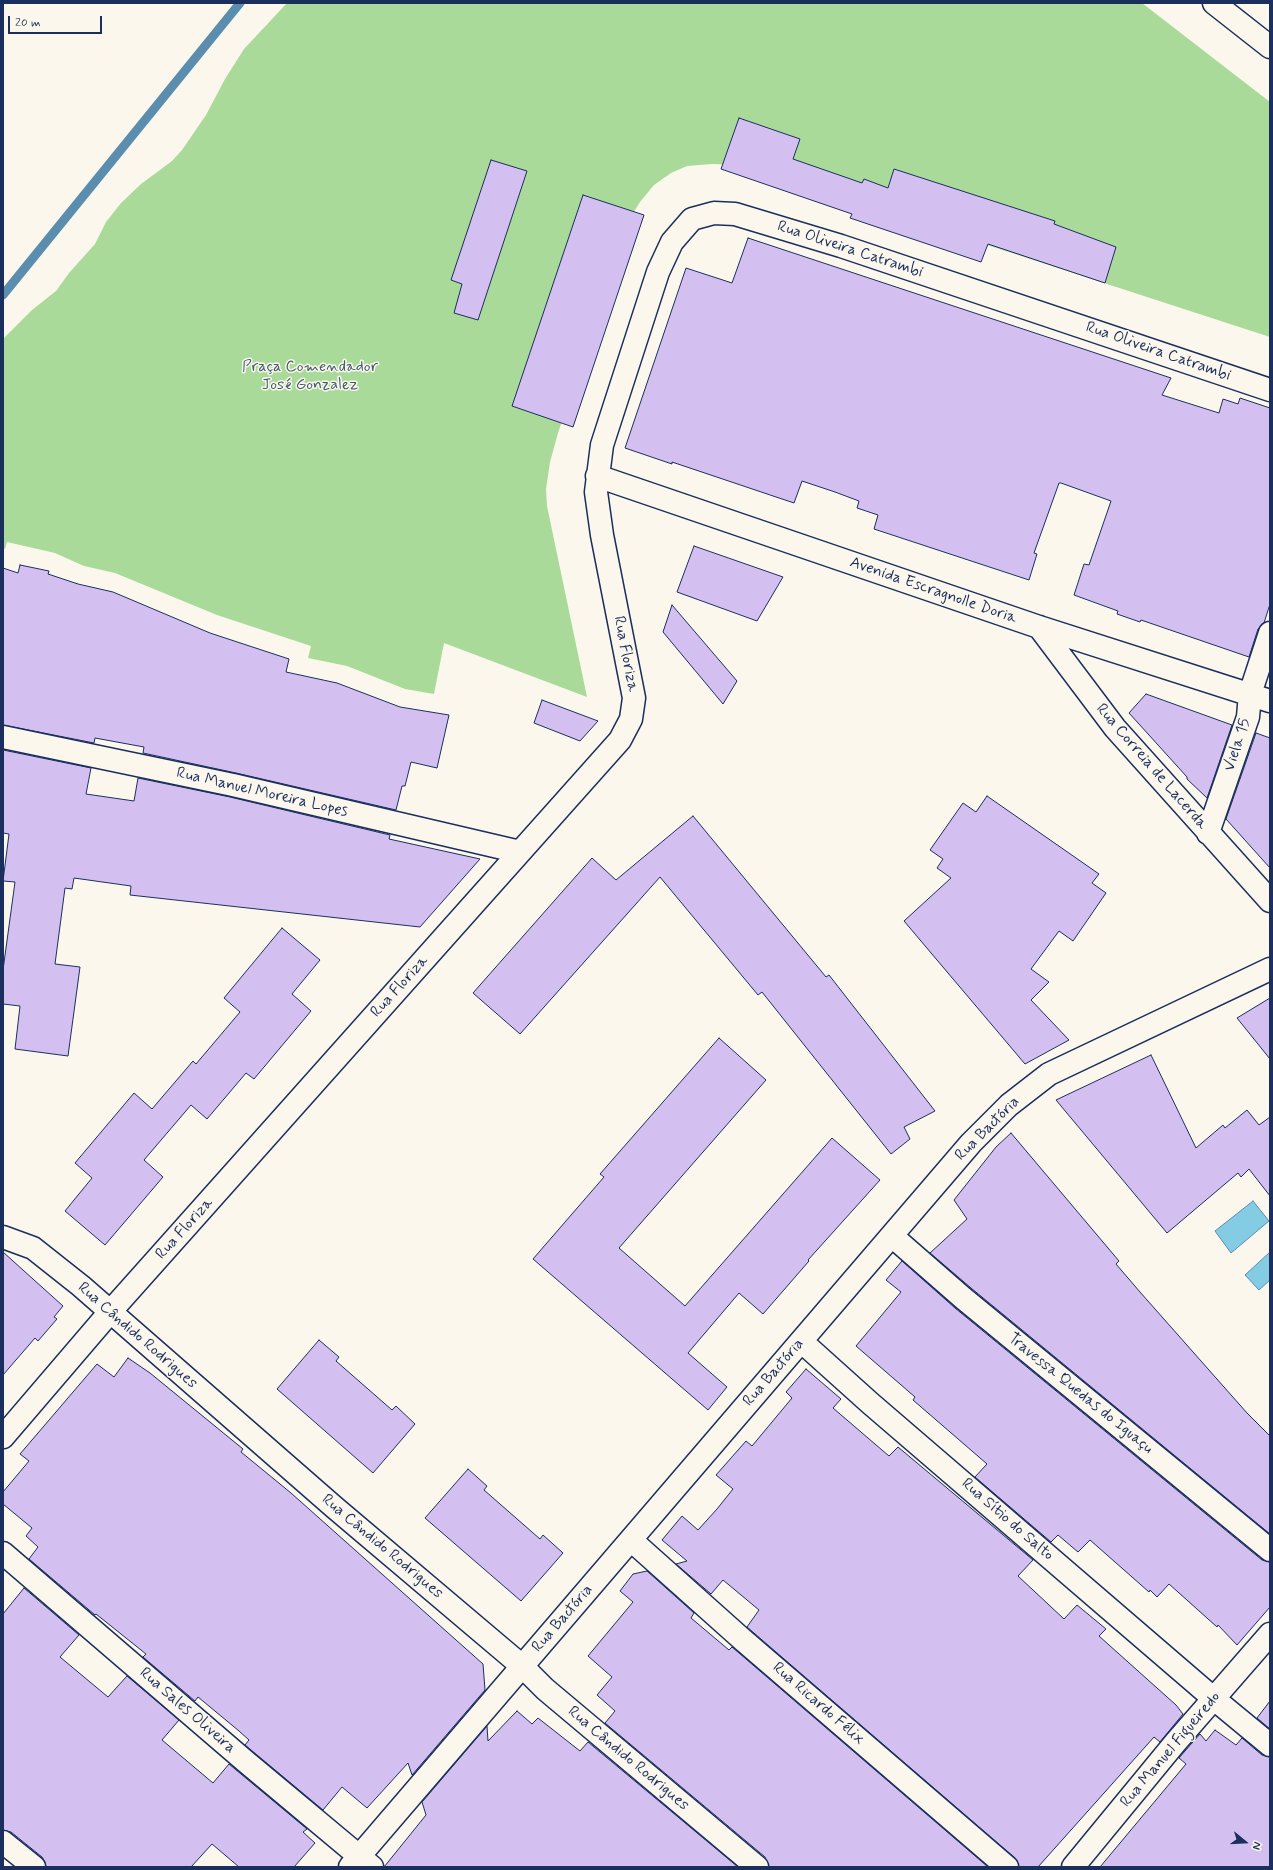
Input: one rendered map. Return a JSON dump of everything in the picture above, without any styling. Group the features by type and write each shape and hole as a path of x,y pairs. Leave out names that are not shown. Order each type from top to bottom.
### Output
{"street":[{"path":"1214,3 1270,47"},
{"name":"Rua Oliveira Catrambi","path":"597,476 602,445 658,272 672,242 692,219 714,212 735,214 842,246 1270,390"},
{"name":"Avenida Escragnolle Doria","path":"597,476 1038,627 1270,701"},
{"name":"Rua Floriza","path":"3,1438 110,1312 620,740 631,719 634,698 602,535 596,492 597,476"},
{"name":"Rua Correia de Lacerda","path":"1038,627 1115,728 1270,901"},
{"name":"Viela 15","path":"1208,833 1248,717 1250,694 1270,633"},
{"name":"Rua Manuel Moreira Lopes","path":"3,737 233,785 520,852"},
{"name":"Rua Bactória","path":"360,1863 522,1666 971,1143 1009,1105 1049,1074 1270,969"},
{"name":"Travessa Quedas do Iguaçu","path":"892,1236 963,1298 1270,1550"},
{"name":"Rua Cândido Rodrigues","path":"3,1237 33,1248 110,1312 334,1507 522,1666 562,1703 757,1867"},
{"name":"Rua Sítio do Salto","path":"801,1341 870,1403 1213,1698 1270,1745"},
{"name":"Rua Ricardo Félix","path":"631,1540 743,1640 1006,1867"},
{"name":"Rua Sales Oliveira","path":"3,1553 245,1761 360,1863"},
{"name":"Rua Manuel Figueiredo","path":"1073,1867 1213,1698 1270,1634"},
{"path":"3,1842 34,1867"}],"green space":[{"name":"Praça Comendador José Gonzalez","path":"287,3 1142,3 1270,102 1270,337 741,165 712,164 687,166 671,173 654,185 640,202 626,225 558,433 550,462 546,489 547,506 587,697 444,643 434,694 405,689 347,666 308,658 311,646 217,615 115,573 84,566 55,553 7,542 5,549 3,548 3,339 32,310 56,291 69,273 95,244 106,222 121,203 141,184 172,161 182,150 206,115 225,79 244,49"}],"water":[{"path":"1253,1201 1269,1221 1231,1253 1215,1231"},
{"path":"1270,1252 1270,1280 1259,1290 1245,1275"}],"building":[{"path":"739,118 800,139 793,159 862,183 864,179 888,188 894,169 1055,221 1054,224 1116,247 1105,283 988,244 981,262 850,218 852,214 721,169"},
{"path":"491,160 527,171 478,320 454,313 462,284 451,280"},
{"path":"583,195 644,215 573,427 512,406"},
{"path":"748,238 1171,378 1162,395 1219,413 1223,399 1238,404 1240,398 1270,408 1270,604 1264,623 1258,629 1249,657 1141,620 1140,622 1117,614 1118,611 1074,595 1084,564 1089,565 1111,501 1061,483 1059,483 1034,553 1037,554 1029,580 874,529 878,515 857,508 859,501 802,481 794,503 672,462 672,464 625,448 686,268 732,283"},
{"path":"694,546 783,577 757,621 677,592"},
{"path":"20,565 49,571 48,574 78,584 113,592 210,633 289,659 286,672 337,683 400,707 449,715 437,768 411,762 405,786 402,786 396,810 143,753 144,747 95,738 94,743 3,725 3,568 18,573"},
{"path":"672,605 737,681 723,704 663,632"},
{"path":"1146,694 1232,725 1207,798 1187,779 1187,777 1129,713"},
{"path":"542,700 598,721 580,741 534,723"},
{"path":"1256,733 1270,738 1270,868 1226,819"},
{"path":"3,750 91,768 86,794 134,801 138,778 230,797 390,835 389,839 480,859 420,927 130,895 131,886 74,878 72,889 65,888 55,964 80,967 68,1056 15,1049 20,1006 3,1004 3,970 15,882 3,881 9,834 3,833"},
{"path":"987,796 1099,874 1092,883 1106,893 1073,941 1059,931 1031,969 1049,982 1031,1000 1069,1040 1025,1064 904,921 951,878 937,868 943,859 930,850 963,803 976,812"},
{"path":"693,816 826,977 829,975 935,1111 904,1127 910,1139 891,1154 762,992 758,995 660,877 520,1034 473,993 592,858 616,880"},
{"path":"282,928 320,960 292,994 311,1011 254,1079 246,1073 207,1119 191,1105 144,1160 163,1177 105,1245 65,1211 92,1178 75,1163 134,1093 152,1109 193,1061 196,1064 240,1012 224,998"},
{"path":"1270,998 1270,1059 1237,1018"},
{"path":"719,1038 766,1080 619,1248 685,1306 832,1138 880,1180 808,1260 809,1261 763,1314 739,1293 688,1353 727,1387 708,1410 533,1259 604,1177 600,1174"},
{"path":"1151,1055 1196,1148 1223,1125 1225,1128 1247,1110 1259,1125 1270,1117 1270,1196 1249,1169 1241,1177 1238,1173 1167,1233 1056,1100"},
{"path":"1011,1133 1119,1261 1116,1264 1247,1413 1270,1436 1270,1534 930,1253 967,1219 954,1200 996,1147"},
{"path":"3,1252 63,1306 54,1317 57,1319 38,1341 35,1338 3,1375"},
{"path":"902,1261 955,1308 1262,1560 1270,1562 1270,1607 1237,1645 1218,1625 1217,1627 1169,1584 1157,1597 1150,1590 1149,1592 1090,1540 1078,1552 1058,1535 1051,1542 975,1477 987,1464 913,1400 915,1397 856,1346 901,1292 886,1280"},
{"path":"319,1340 339,1357 336,1361 392,1410 396,1406 415,1424 373,1473 277,1389"},
{"path":"128,1358 150,1373 243,1449 241,1452 291,1493 483,1664 485,1690 412,1775 408,1763 367,1808 342,1787 323,1810 245,1745 249,1740 239,1731 198,1697 195,1701 143,1657 146,1654 96,1614 95,1615 29,1559 38,1547 26,1536 32,1528 3,1504 3,1492 29,1461 20,1454 97,1364 114,1377"},
{"path":"806,1369 841,1399 833,1408 889,1456 898,1447 1033,1560 1018,1576 1064,1619 1077,1605 1106,1629 1099,1636 1176,1705 1183,1714 1160,1742 1154,1737 1038,1867 1019,1867 1015,1858 747,1627 759,1610 723,1580 711,1594 676,1564 687,1561 662,1540 682,1516 698,1530 717,1509 733,1489 716,1475 746,1441 752,1446 792,1398 786,1392"},
{"path":"468,1469 487,1486 484,1490 540,1539 543,1535 563,1553 521,1601 425,1518"},
{"path":"647,1571 694,1613 691,1618 729,1650 732,1647 988,1867 769,1867 765,1857 605,1723 615,1711 597,1695 612,1677 588,1656 633,1602 620,1591 633,1574"},
{"path":"24,1588 79,1635 60,1657 108,1697 127,1676 179,1720 162,1740 213,1783 229,1764 307,1829 303,1832 315,1843 294,1867 239,1867 212,1844 191,1867 46,1867 42,1857 11,1832 3,1830 3,1614"},
{"path":"1270,1701 1270,1729 1257,1718"},
{"path":"517,1711 532,1724 538,1718 580,1751 588,1742 738,1867 384,1867 426,1815 422,1802 487,1726 488,1741"},
{"path":"1215,1730 1236,1745 1242,1738 1262,1755 1270,1757 1270,1867 1100,1867 1186,1764 1179,1758 1200,1734 1206,1741"}],"waterway":[{"path":"3,295 240,3"}]}
